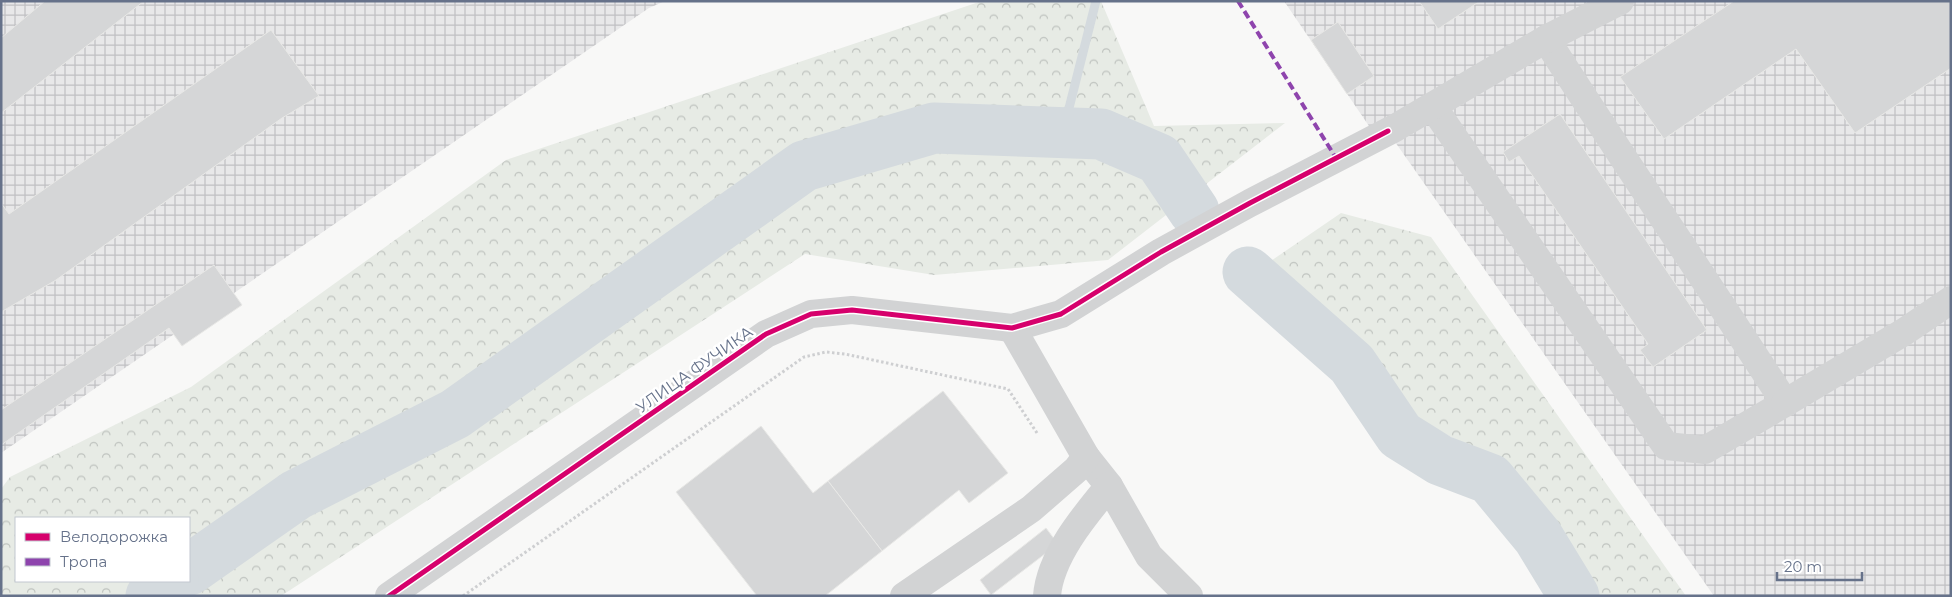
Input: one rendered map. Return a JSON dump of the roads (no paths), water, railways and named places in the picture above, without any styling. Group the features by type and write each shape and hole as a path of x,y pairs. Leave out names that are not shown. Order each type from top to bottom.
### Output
{"street":[{"name":"УЛИЦА ФУЧИКА","path":"389,596 766,334 811,314 852,310 1012,328 1061,314 1161,252 1433,107 1546,39 1620,1"},
{"path":"1546,39 1786,404"},
{"path":"1433,107 1666,446 1705,450 1786,404 1904,332 1951,300"},
{"path":"1012,328 1086,457 1109,486 1149,556 1189,596"},
{"path":"904,596 1031,509 1077,469 1086,457"},
{"path":"1047,596 1047,587 1060,556 1082,519 1109,486"}],"waterway":[{"path":"1063,132 1096,1"},
{"path":"190,569 296,495 455,414 804,166 934,128 1101,134 1159,159 1194,211"},
{"path":"1248,272 1352,364 1400,435 1440,460 1490,479 1538,537 1574,596"},
{"path":"151,596 172,582"}]}
